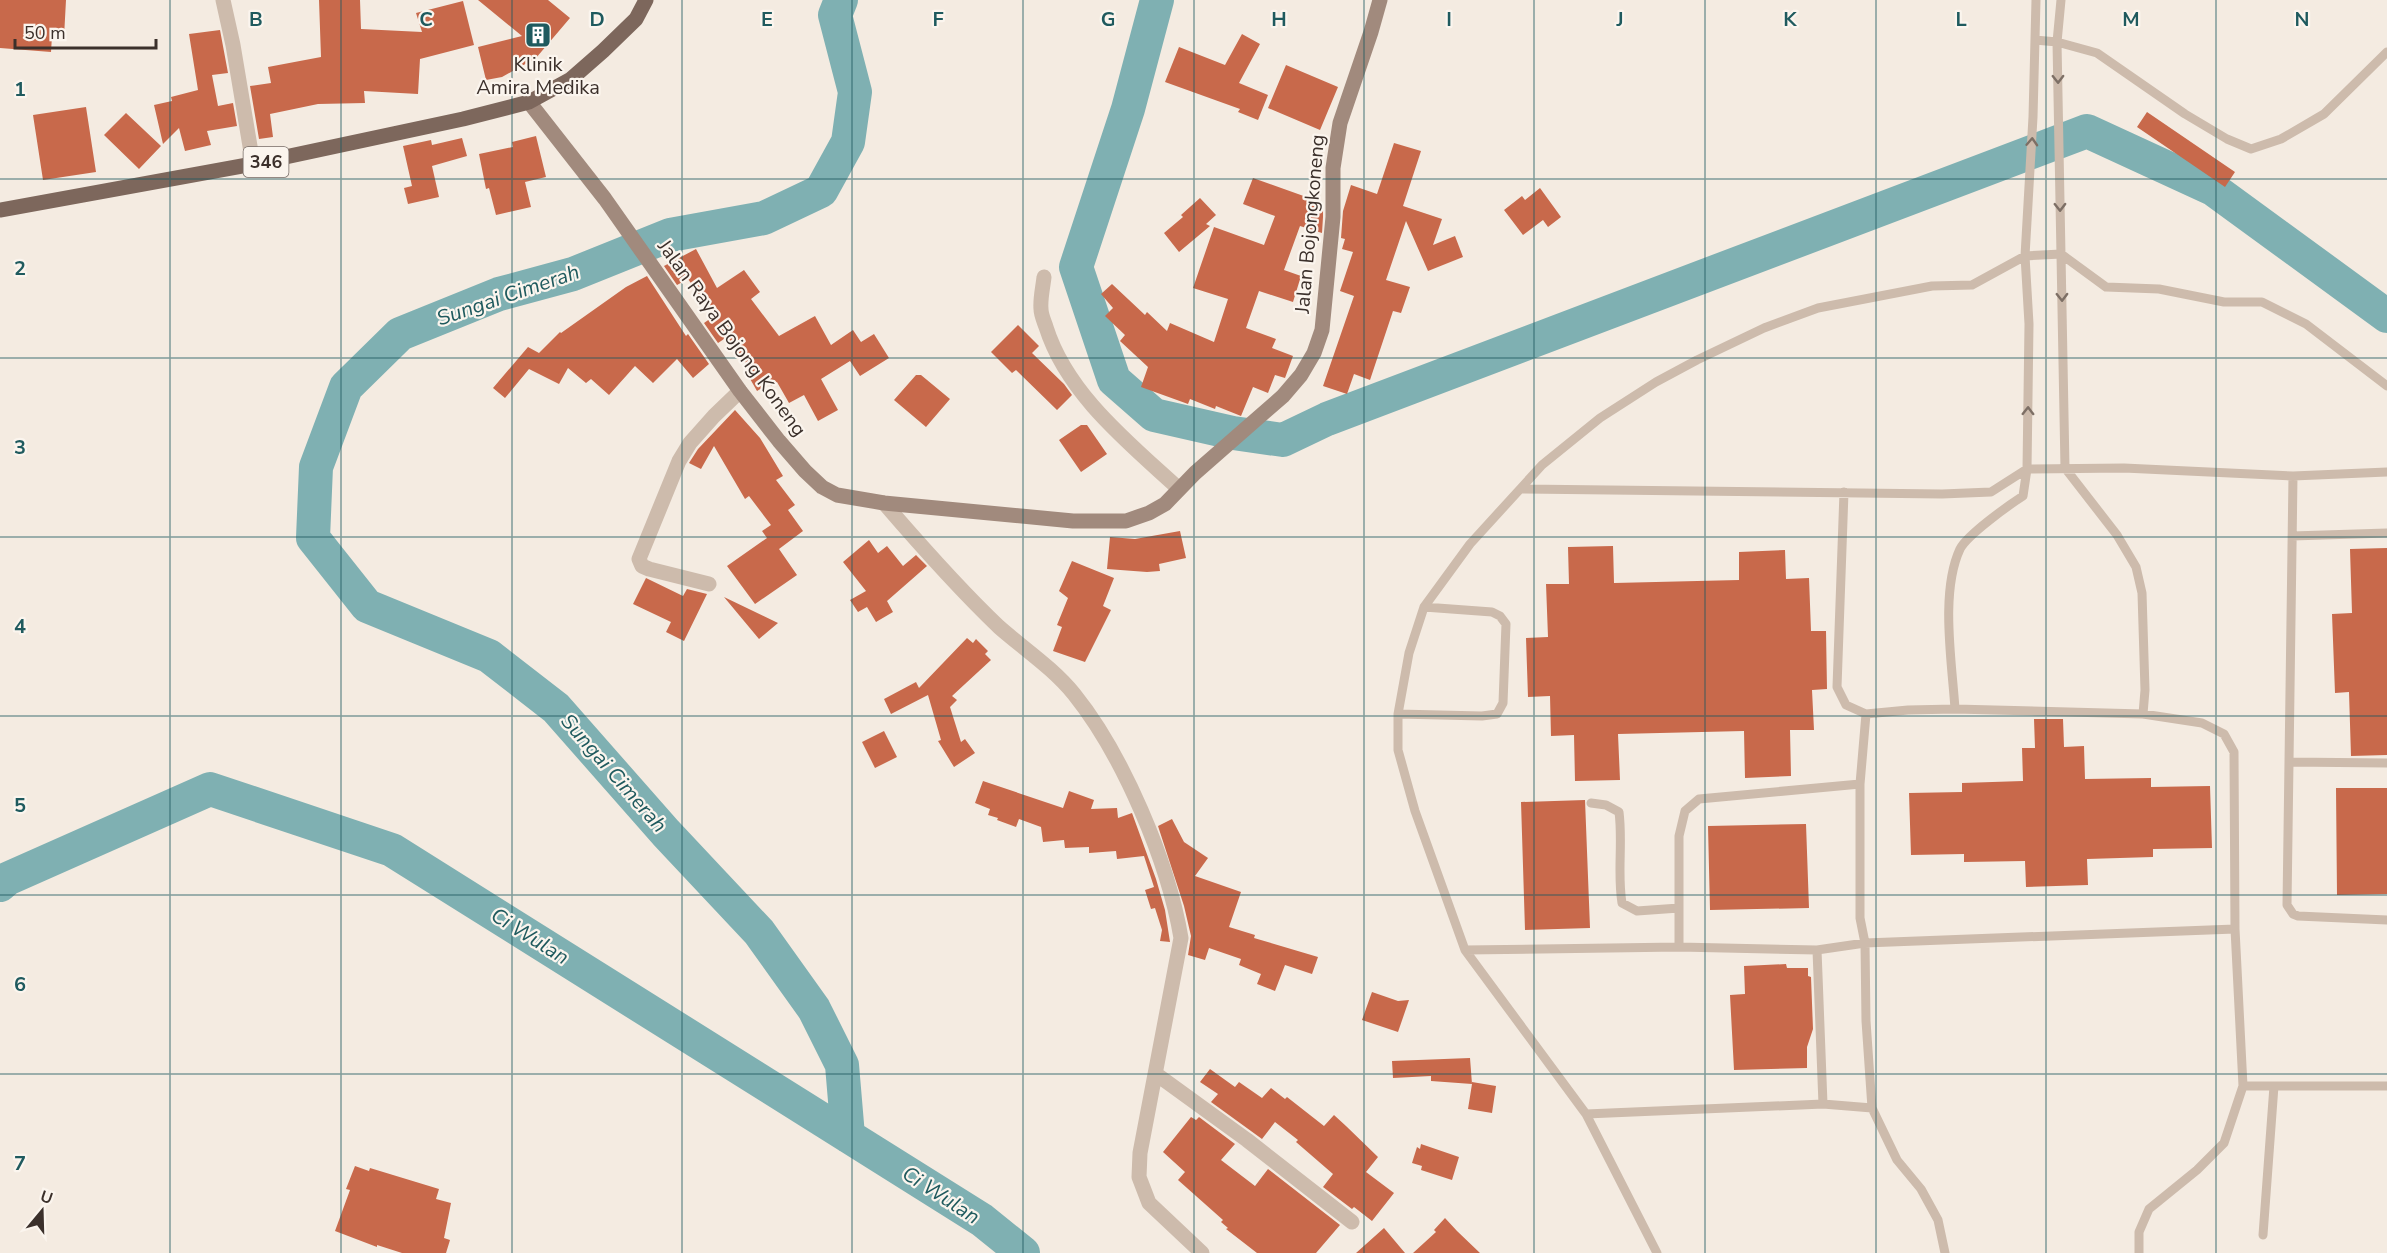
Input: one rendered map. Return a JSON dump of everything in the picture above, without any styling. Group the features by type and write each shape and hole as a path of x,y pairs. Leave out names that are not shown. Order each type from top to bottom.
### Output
{"main road":[{"name":"346","path":"0,210 253,164 463,119 529,102 570,79 603,51 636,19 646,0"},
{"name":"Jalan Bojongkoneng","path":"1244,428 1283,396 1301,375 1314,354 1322,330 1333,217 1333,168 1340,123 1380,0"},
{"name":"Jalan Raya Bojong Koneng","path":"529,102 605,199 740,391 792,456 822,487 837,495 884,503 1103,522 1126,520 1149,513 1166,504 1195,473 1244,428"}],"street":[{"path":"223,0 253,164"},
{"path":"1044,277 1041,310 1050,338 1063,364 1089,400 1126,440 1179,489"},
{"path":"709,584 649,569 642,566 639,559 679,461 690,443 740,391"},
{"path":"884,503 947,576 1073,693 1108,743 1130,786 1164,870 1175,904 1181,938 1140,1154 1139,1178 1149,1203 1202,1253"},
{"path":"1156,1074 1247,1140 1352,1222"}],"lane":[{"path":"1955,709 1949,607 1950,579 1961,547 1999,512 2023,496 2027,469 2029,324 2025,255 2031,166 2036,0"},
{"path":"2061,0 2057,42 2066,468 2117,535 2136,567 2142,592 2145,690 2143,714"},
{"path":"2035,40 2057,42 2097,53 2185,114 2227,139 2251,149 2281,140 2324,114 2387,52"},
{"path":"1657,1253 1586,1114 1465,950 1414,811 1398,750 1398,714 1409,653 1424,607 1470,544 1542,465 1600,418 1656,382 1764,328 1818,308 1932,286 1972,285 2025,255 2061,254 2106,287 2159,289 2224,302 2262,302 2306,324 2387,386"},
{"path":"1522,489 1991,492 2027,469 2124,468 2293,476 2387,472"},
{"path":"2293,476 2287,905 2298,916 2387,920"},
{"path":"1844,492 1838,687 1846,705 1866,714 1955,709 2143,714 2202,723 2224,734 2234,752 2235,929 2243,1086 2224,1143 2197,1170 2149,1209 2139,1232 2139,1253"},
{"path":"2292,536 2387,533"},
{"path":"1398,714 1482,716 1497,714 1503,703 1506,624 1500,616 1492,612 1424,607"},
{"path":"1866,714 1860,784 1860,918 1865,943 1866,1022 1872,1108 1897,1160 1921,1189 1938,1220 1945,1253"},
{"path":"2289,762 2387,763"},
{"path":"1679,947 1679,836 1685,811 1699,799 1860,784"},
{"path":"1591,803 1606,805 1619,812 1622,832 1619,883 1622,903 1636,911 1679,908"},
{"path":"1465,950 1679,947 1817,950 1865,943 2235,929"},
{"path":"1817,950 1823,1104"},
{"path":"2243,1086 2387,1086"},
{"path":"2263,1235 2274,1086"},
{"path":"1586,1114 1823,1104 1872,1108"}],"building":[{"path":"0,0 66,0 64,37 52,36 51,52 0,48"},
{"path":"319,0 360,0 361,29 422,32 416,13 463,1 474,45 420,59 418,94 364,91 365,103 318,104 270,114 273,137 259,139 250,86 271,83 268,67 321,57"},
{"path":"478,0 548,0 570,18 536,58 502,77 486,80 478,47 522,36"},
{"path":"220,30 228,73 212,75 218,106 233,103 237,126 207,131 211,145 185,151 179,128 163,144 154,105 172,101 171,97 198,90 189,34"},
{"path":"1242,34 1260,44 1239,83 1268,95 1258,120 1238,112 1240,109 1165,82 1179,47 1225,65"},
{"path":"1286,65 1338,87 1320,130 1268,108"},
{"path":"86,107 96,172 43,180 33,115"},
{"path":"2147,112 2235,172 2225,187 2137,127"},
{"path":"126,113 161,146 139,169 104,135"},
{"path":"536,136 546,177 525,182 531,207 496,215 489,188 486,189 479,154 513,147 512,142"},
{"path":"462,138 467,156 432,166 439,197 408,204 404,188 412,186 403,146 431,140 432,145"},
{"path":"1394,143 1421,151 1403,206 1442,219 1433,245 1455,236 1463,257 1428,271 1406,221 1386,280 1410,287 1401,313 1393,311 1370,380 1354,374 1347,394 1323,386 1354,296 1340,291 1353,252 1342,249 1345,239 1341,238 1343,211 1351,185 1377,194"},
{"path":"1253,178 1312,199 1310,204 1323,208 1323,217 1322,233 1300,226 1284,270 1301,276 1293,302 1259,291 1246,328 1276,339 1272,348 1293,356 1285,378 1275,375 1268,393 1253,387 1241,416 1190,399 1188,404 1141,387 1148,367 1120,341 1125,335 1105,316 1113,308 1101,294 1112,284 1145,315 1147,312 1167,331 1170,323 1214,342 1228,299 1193,288 1214,227 1264,245 1275,216 1243,204"},
{"path":"1540,188 1561,217 1548,227 1543,220 1523,235 1504,210 1522,196 1525,200"},
{"path":"1200,198 1216,215 1206,224 1210,226 1179,252 1164,233"},
{"path":"696,249 717,288 744,270 760,292 751,299 779,336 815,316 831,345 853,330 861,342 874,334 889,358 860,376 850,361 821,379 838,410 818,421 804,395 789,403 777,382 771,386 770,383 757,391 749,377 754,374 727,337 718,343 704,323 714,316 688,279 677,285 664,266"},
{"path":"647,276 686,336 688,334 709,364 693,378 677,359 653,383 635,366 609,395 591,379 586,383 568,368 559,384 529,369 505,398 493,388 528,347 539,353 560,332 626,287"},
{"path":"1018,325 1039,346 1032,353 1072,395 1057,410 1016,370 1012,373 991,352"},
{"path":"916,375 921,375 950,399 926,427 894,400"},
{"path":"735,410 760,438 783,476 776,480 795,505 788,510 803,531 779,549 797,575 755,604 727,566 767,538 762,531 771,525 749,496 745,499 714,446 701,469 689,463 698,449"},
{"path":"1081,425 1087,425 1107,454 1081,472 1059,440"},
{"path":"1180,531 1186,558 1159,564 1160,571 1107,569 1110,537 1135,539"},
{"path":"869,540 878,553 887,546 903,566 916,555 927,566 887,601 893,612 876,622 867,607 858,612 850,600 866,591 843,562"},
{"path":"1613,546 1614,583 1739,580 1739,552 1785,550 1786,579 1809,578 1811,631 1826,631 1827,689 1812,690 1814,730 1790,730 1791,776 1745,778 1744,731 1618,734 1620,780 1575,781 1574,735 1551,736 1550,696 1528,697 1526,638 1548,637 1546,584 1569,584 1568,547"},
{"path":"2387,548 2387,755 2351,756 2349,692 2335,693 2332,614 2352,613 2350,549"},
{"path":"1072,561 1114,578 1103,606 1111,610 1085,662 1053,651 1062,627 1057,625 1068,598 1059,591"},
{"path":"646,578 683,596 687,589 707,594 684,641 666,632 671,622 633,604"},
{"path":"724,597 778,623 759,639"},
{"path":"967,638 973,643 976,639 988,651 985,654 991,660 952,696 957,700 950,707 961,742 965,739 975,753 954,767 938,741 941,740 928,695 891,714 884,699 916,682 919,688"},
{"path":"2034,719 2063,719 2064,747 2084,746 2085,779 2151,778 2151,787 2210,786 2212,848 2153,849 2153,857 2087,859 2088,885 2026,887 2025,861 1964,862 1964,854 1911,855 1909,793 1962,792 1962,783 2023,781 2022,748 2035,748"},
{"path":"884,731 897,757 875,768 862,742"},
{"path":"983,781 1063,808 1069,791 1094,800 1091,809 1117,808 1118,818 1132,813 1156,879 1165,910 1170,942 1160,941 1162,930 1155,908 1151,909 1145,890 1154,887 1144,856 1117,859 1116,851 1089,853 1089,847 1065,848 1064,840 1043,842 1041,827 1019,819 1016,827 988,815 990,809 975,803"},
{"path":"2336,788 2387,788 2387,894 2337,895"},
{"path":"1585,800 1590,928 1525,930 1521,802"},
{"path":"1172,819 1184,842 1208,858 1195,876 1241,892 1229,927 1255,935 1254,938 1318,957 1312,974 1285,965 1275,991 1257,984 1261,974 1239,965 1241,959 1209,948 1205,960 1188,955 1191,936 1184,906 1158,826"},
{"path":"1806,824 1809,908 1710,910 1708,826"},
{"path":"1786,964 1787,968 1808,968 1808,976 1811,977 1813,1029 1807,1047 1807,1068 1734,1070 1730,995 1745,994 1744,966"},
{"path":"1372,992 1398,1001 1409,1000 1398,1032 1362,1020"},
{"path":"1470,1058 1472,1084 1431,1081 1431,1076 1393,1078 1392,1061"},
{"path":"1210,1069 1235,1087 1239,1082 1262,1098 1271,1088 1285,1099 1287,1097 1324,1126 1334,1115 1346,1126 1378,1157 1366,1172 1394,1193 1372,1221 1323,1187 1333,1174 1296,1142 1298,1140 1275,1122 1262,1139 1211,1102 1218,1094 1200,1082"},
{"path":"1472,1082 1496,1086 1492,1113 1468,1109"},
{"path":"1191,1117 1196,1120 1199,1117 1235,1144 1221,1160 1255,1186 1268,1169 1340,1225 1316,1253 1257,1253 1226,1229 1228,1228 1221,1222 1223,1220 1178,1180 1185,1172 1163,1152"},
{"path":"1421,1144 1459,1157 1452,1180 1421,1170 1422,1166 1412,1163 1417,1147 1420,1149"},
{"path":"355,1166 369,1171 370,1168 439,1189 436,1199 451,1203 444,1238 450,1240 446,1253 402,1253 377,1245 377,1247 335,1231 350,1190 346,1189"},
{"path":"1445,1218 1480,1253 1413,1253 1436,1232 1434,1230"},
{"path":"1384,1228 1405,1253 1356,1253"}],"waterway":[{"name":"Sungai Cimerah","path":"841,0 835,15 855,92 848,142 821,191 764,218 670,235 573,274 499,294 400,334 346,387 316,467 313,538 367,606 489,656 556,708 666,833 759,932 814,1009 842,1065 848,1136"},
{"path":"1157,0 1128,109 1076,267 1114,380 1154,415 1233,433 1283,440 1327,419 2087,131 2213,189 2387,316"},
{"name":"Ci Wulan","path":"0,885 7,879 210,789 392,850 982,1220 1023,1253"}],"place":[{"name":"Klinik Amira Medika","path":"538,35"}]}
